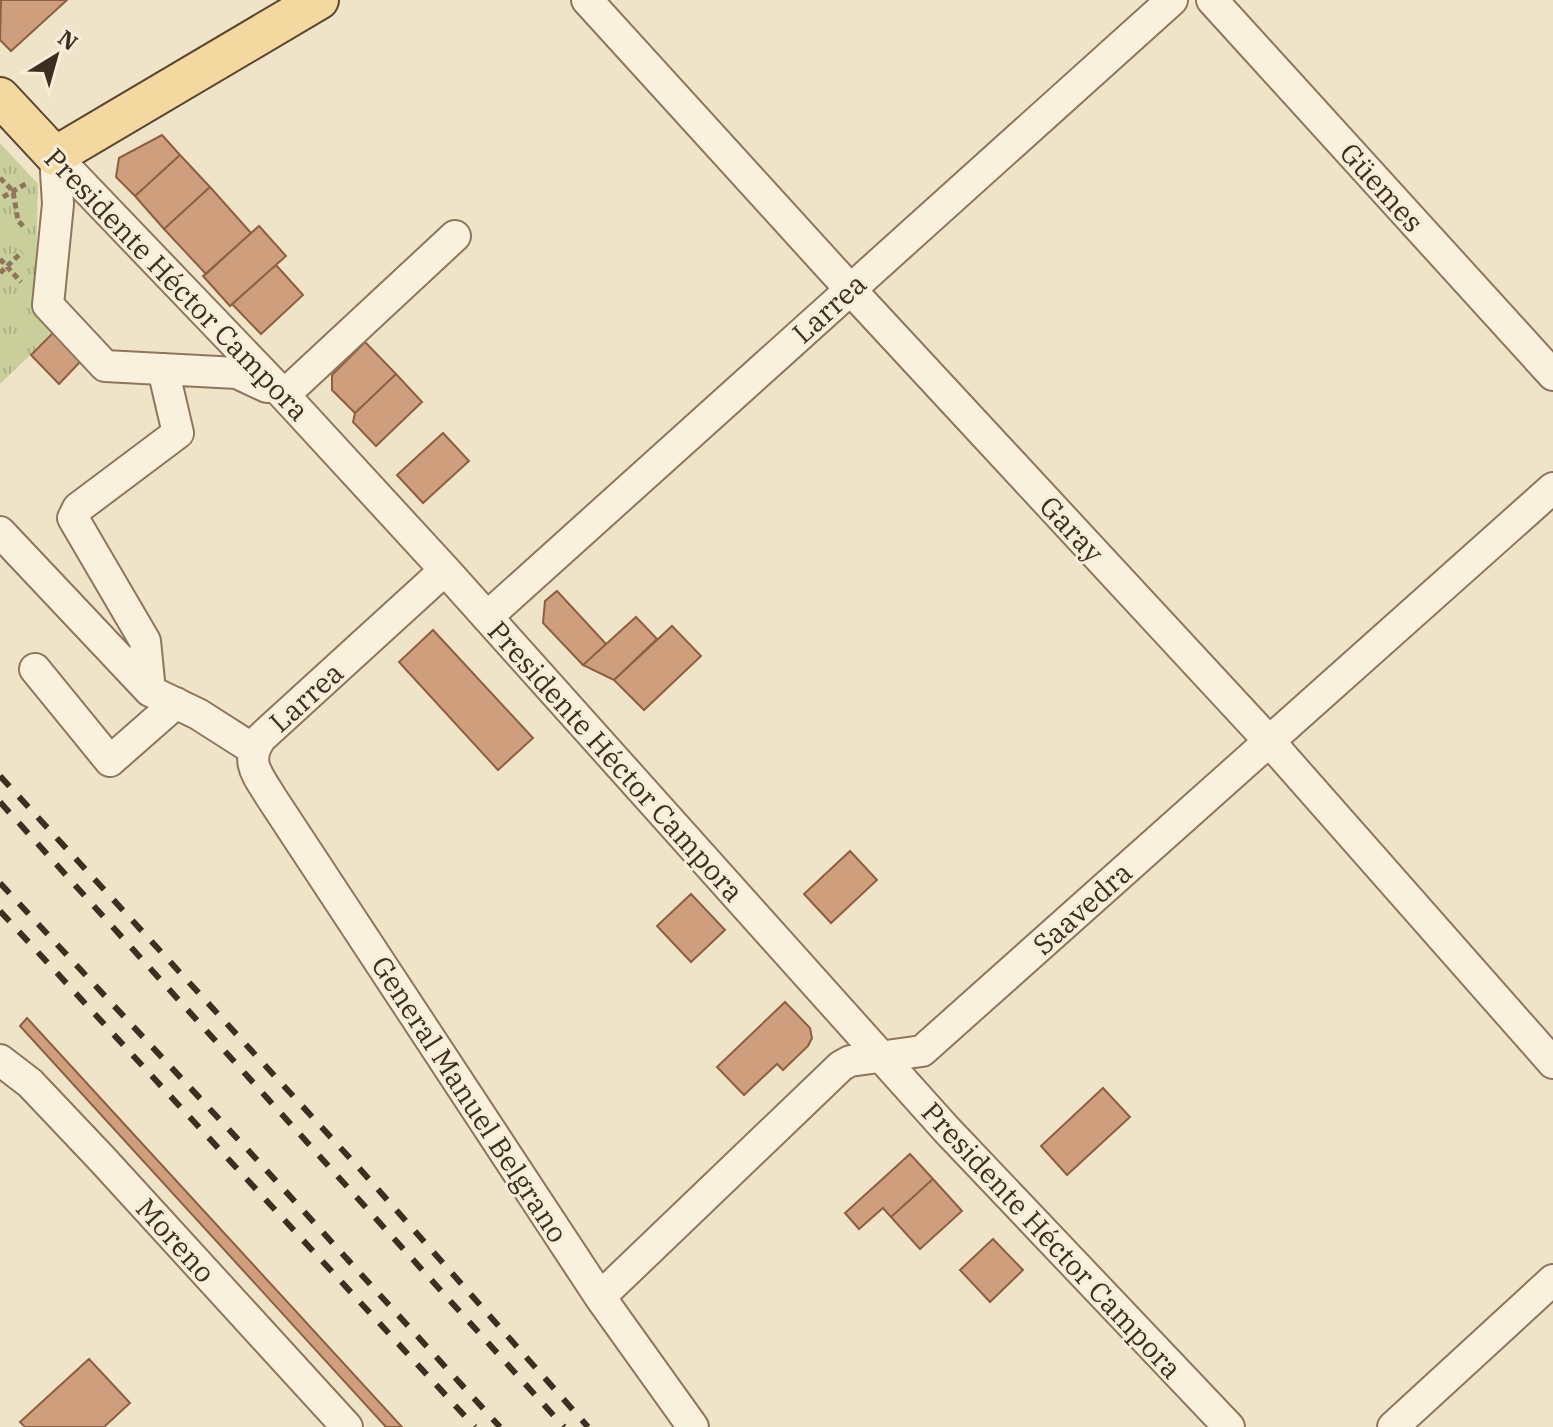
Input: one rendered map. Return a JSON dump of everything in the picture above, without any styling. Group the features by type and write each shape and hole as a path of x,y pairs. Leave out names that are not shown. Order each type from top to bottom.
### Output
{"main road":[{"path":"55,156 319,0"},
{"name":"Presidente Héctor Campora","path":"0,97 55,156"}],"street":[{"name":"Garay","path":"587,0 1269,741 1553,1063"},
{"name":"Larrea","path":"487,617 1172,0"},
{"name":"Güemes","path":"1212,0 1553,375"},
{"path":"55,156 58,204 48,305 105,366 237,373 284,395 455,236"},
{"name":"Presidente Héctor Campora","path":"55,156 284,395 957,1140 1229,1427"},
{"path":"163,369 178,433 78,508 73,518 145,641 163,697"},
{"name":"Saavedra","path":"600,1297 841,1066 850,1061 922,1051 1553,488"},
{"path":"0,532 163,697 253,758"},
{"name":"Larrea","path":"253,758 261,738 445,570"},
{"path":"35,669 110,761 163,697"},
{"name":"General Manuel Belgrano","path":"253,758 288,824 600,1297 693,1427"},
{"name":"Moreno","path":"0,1060 30,1083 102,1159 343,1425"},
{"path":"1393,1427 1553,1280"}],"path":[{"path":"3,197 44,174 55,156"},
{"path":"0,178 13,191 18,221 27,230"}],"green space":[{"path":"0,143 38,184 35,311 54,332 0,384"}],"building":[{"path":"1,0 67,0 11,51 0,40"},
{"path":"162,135 180,155 135,196 116,177 119,158"},
{"path":"180,155 210,187 164,229 135,196"},
{"path":"210,187 251,233 206,274 164,229"},
{"path":"259,226 286,256 230,306 203,276"},
{"path":"276,265 303,295 261,334 232,304"},
{"path":"54,332 81,361 59,384 31,355"},
{"path":"365,342 396,374 355,413 332,390 332,375"},
{"path":"396,374 422,402 376,446 353,422 355,413"},
{"path":"443,433 469,461 423,503 397,475"},
{"path":"557,591 606,644 583,665 543,623 545,601"},
{"path":"636,617 657,639 614,680 583,665"},
{"path":"672,626 701,656 644,710 614,680"},
{"path":"433,630 533,738 498,770 399,662"},
{"path":"850,851 877,880 831,923 804,894"},
{"path":"691,894 725,930 691,962 657,926"},
{"path":"785,1002 810,1028 812,1038 808,1046 783,1070 777,1064 744,1095 717,1067"},
{"path":"27,1018 402,1427 386,1427 20,1026"},
{"path":"1103,1088 1130,1117 1067,1175 1041,1146"},
{"path":"910,1154 933,1179 891,1217 883,1208 859,1229 845,1213"},
{"path":"933,1179 962,1211 920,1249 891,1217"},
{"path":"993,1239 1023,1270 990,1302 960,1270"},
{"path":"89,1359 130,1403 104,1427 25,1427 20,1422"}],"railway":[{"path":"0,776 359,1168 588,1427"},
{"path":"0,802 564,1427"},
{"path":"0,883 500,1427"},
{"path":"0,911 475,1427"}]}
